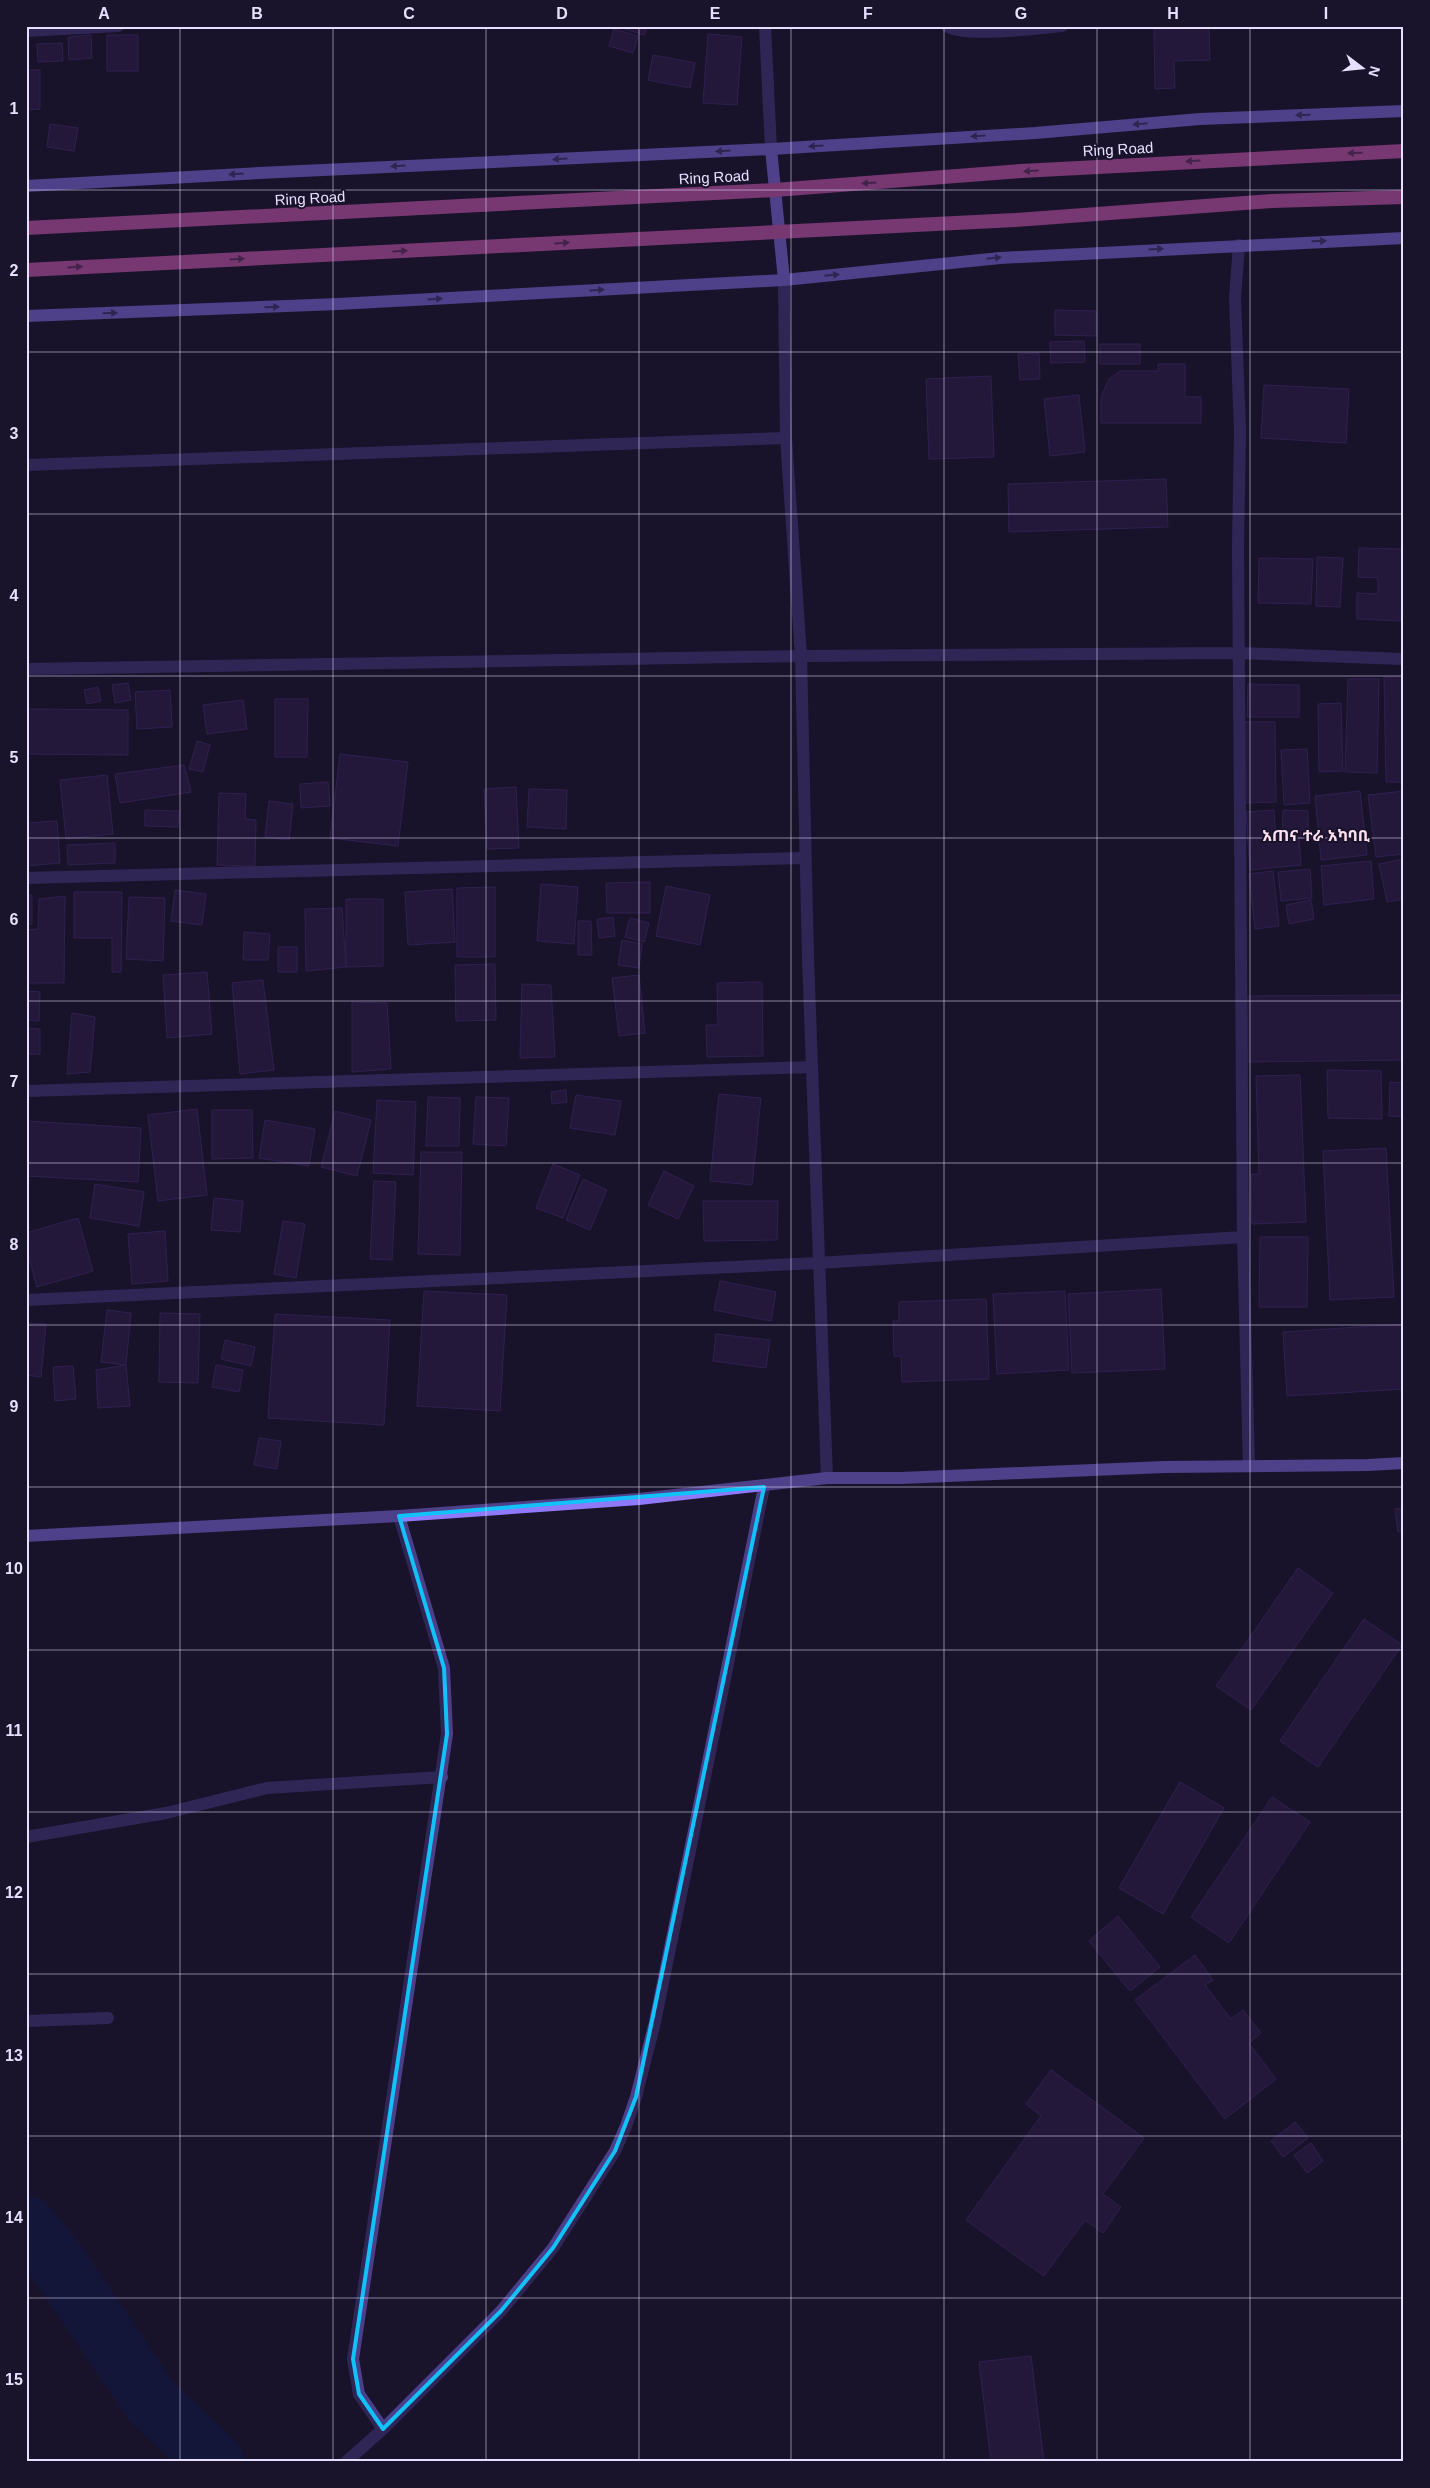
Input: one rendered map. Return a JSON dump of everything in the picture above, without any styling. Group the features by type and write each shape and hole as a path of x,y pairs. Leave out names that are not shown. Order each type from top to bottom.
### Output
{"highway":[{"name":"Ring Road","path":"26,228 775,190 1021,171 1404,151"},
{"path":"26,270 779,233 1272,202 1404,197"}],"main road":[{"path":"26,186 771,149 1035,133 1200,118 1404,111"},
{"path":"771,149 784,280"},
{"path":"26,316 338,304 784,280 1000,258 1404,238"},
{"path":"26,1536 399,1516 629,1500 764,1487 828,1478 901,1478 1164,1466 1368,1465 1404,1463"}],"street":[{"path":"26,31 118,26"},
{"path":"765,26 771,149"},
{"path":"947,26 957,30 986,32 1062,26"},
{"path":"1239,245 1235,298 1241,480 1239,653 1243,1237 1249,1466"},
{"path":"784,280 786,438 801,656 805,858 818,1263 828,1478"},
{"path":"26,465 786,438"},
{"path":"26,669 801,656 1239,653 1404,659"},
{"path":"26,878 805,858"},
{"path":"26,1091 812,1067"},
{"path":"26,1300 818,1263 1243,1237"},
{"path":"346,2462 442,2372 501,2310 553,2248 615,2151 626,2126 636,2097 655,2022 764,1487"},
{"path":"382,2428 359,2394 353,2359 442,1778 447,1734 444,1668 399,1516"},
{"path":"26,1837 166,1813 267,1788 442,1778"},
{"path":"26,2020 108,2018"}],"highlighted area":[{"path":"764,1487 636,2097 615,2151 553,2248 501,2311 383,2429 359,2394 353,2359 447,1734 444,1668 399,1516"}],"building":[{"path":"615,26 647,26 644,35"},
{"path":"1209,28 1210,60 1174,61 1175,88 1155,89 1154,29"},
{"path":"614,29 638,36 633,53 609,46"},
{"path":"708,34 742,37 737,105 703,103"},
{"path":"91,35 92,58 69,60 68,37"},
{"path":"107,35 138,35 138,71 107,71"},
{"path":"62,43 63,61 38,62 37,44"},
{"path":"653,55 695,63 690,88 648,80"},
{"path":"26,70 40,70 40,109 26,110"},
{"path":"50,124 78,128 74,151 47,147"},
{"path":"1055,310 1096,311 1096,336 1055,335"},
{"path":"1084,341 1085,362 1051,363 1050,342"},
{"path":"1100,344 1140,344 1140,364 1100,364"},
{"path":"1039,353 1040,379 1020,380 1018,354"},
{"path":"1158,364 1185,364 1185,397 1201,397 1201,423 1101,423 1101,397 1109,379 1120,371 1158,371"},
{"path":"991,376 994,457 929,459 926,379"},
{"path":"1264,385 1349,389 1346,443 1261,438"},
{"path":"1079,395 1085,452 1050,456 1044,399"},
{"path":"1166,479 1168,527 1009,532 1008,484"},
{"path":"1359,548 1404,549 1401,621 1357,619 1357,593 1378,594 1378,578 1358,577"},
{"path":"1317,557 1343,558 1340,607 1316,606"},
{"path":"1259,558 1313,559 1311,604 1258,603"},
{"path":"1384,677 1404,677 1404,782 1386,782"},
{"path":"1348,679 1379,679 1377,773 1345,772"},
{"path":"128,683 131,700 115,703 112,685"},
{"path":"1248,684 1299,685 1299,717 1247,717"},
{"path":"98,687 101,701 87,704 84,690"},
{"path":"170,690 172,727 137,729 135,692"},
{"path":"275,699 308,699 307,757 275,757"},
{"path":"243,700 247,729 207,734 203,705"},
{"path":"1341,703 1343,771 1319,772 1318,704"},
{"path":"26,709 128,710 128,755 26,754"},
{"path":"1242,722 1275,722 1276,802 1243,803"},
{"path":"197,741 210,745 203,772 189,769"},
{"path":"1307,749 1310,803 1284,805 1281,750"},
{"path":"340,754 408,762 398,846 330,838"},
{"path":"184,765 191,792 120,803 115,774"},
{"path":"107,775 113,834 66,839 60,780"},
{"path":"328,782 330,806 301,808 300,784"},
{"path":"516,787 519,848 487,849 484,789"},
{"path":"529,789 567,790 566,829 527,827"},
{"path":"1360,791 1367,855 1321,860 1315,796"},
{"path":"1404,791 1404,854 1376,857 1368,795"},
{"path":"219,793 246,794 245,819 256,820 255,866 217,865"},
{"path":"269,801 293,804 289,840 265,837"},
{"path":"145,810 179,811 178,827 145,826"},
{"path":"1274,810 1276,842 1299,839 1301,865 1250,870 1246,812"},
{"path":"1283,810 1308,811 1308,838 1282,837"},
{"path":"57,821 60,863 26,866 26,823"},
{"path":"115,843 115,863 68,865 67,845"},
{"path":"1404,859 1404,899 1387,902 1379,864"},
{"path":"1371,861 1374,899 1324,905 1321,866"},
{"path":"1310,869 1312,898 1281,901 1278,872"},
{"path":"1273,871 1279,926 1255,929 1249,874"},
{"path":"650,882 650,913 607,913 606,883"},
{"path":"541,884 578,887 574,944 537,941"},
{"path":"666,886 710,895 700,945 656,936"},
{"path":"495,887 495,957 457,957 457,888"},
{"path":"452,889 455,942 408,945 405,892"},
{"path":"175,890 206,894 202,925 171,921"},
{"path":"74,892 122,892 121,972 112,972 112,938 74,938"},
{"path":"26,895 32,895 32,924 26,924"},
{"path":"65,896 64,983 26,983 26,930 38,929 39,899"},
{"path":"129,897 165,898 163,961 126,959"},
{"path":"346,899 383,899 383,966 346,967"},
{"path":"1311,900 1314,919 1289,924 1286,905"},
{"path":"342,908 346,967 306,971 305,909"},
{"path":"613,917 615,936 599,938 597,919"},
{"path":"630,918 649,923 644,942 625,937"},
{"path":"578,921 591,921 592,955 578,955"},
{"path":"244,932 270,934 268,960 243,960"},
{"path":"622,940 642,944 639,968 618,965"},
{"path":"278,947 297,947 297,972 278,972"},
{"path":"495,964 496,1020 456,1021 455,965"},
{"path":"207,972 212,1034 167,1038 163,975"},
{"path":"639,975 645,1033 619,1036 612,978"},
{"path":"263,980 274,1070 240,1074 232,983"},
{"path":"762,982 763,1056 707,1057 706,1025 718,1025 717,983"},
{"path":"522,984 551,985 555,1057 520,1058"},
{"path":"26,991 40,992 39,1021 26,1020"},
{"path":"1404,995 1404,1060 1246,1062 1245,996"},
{"path":"352,1002 387,1003 391,1069 352,1072"},
{"path":"72,1013 95,1017 90,1072 67,1074"},
{"path":"26,1028 40,1029 40,1054 26,1054"},
{"path":"1327,1070 1381,1071 1382,1119 1328,1118"},
{"path":"1300,1075 1306,1222 1252,1224 1251,1174 1259,1174 1256,1076"},
{"path":"1390,1082 1404,1083 1404,1117 1389,1116"},
{"path":"566,1090 567,1102 552,1104 551,1092"},
{"path":"719,1094 761,1098 752,1185 710,1181"},
{"path":"576,1095 621,1101 615,1135 570,1128"},
{"path":"428,1097 460,1098 459,1146 426,1146"},
{"path":"476,1097 509,1098 506,1146 473,1144"},
{"path":"377,1100 416,1102 413,1175 373,1173"},
{"path":"197,1109 207,1195 158,1201 148,1115"},
{"path":"212,1110 252,1110 253,1158 212,1159"},
{"path":"335,1111 371,1120 357,1176 321,1167"},
{"path":"265,1120 315,1129 309,1166 259,1158"},
{"path":"26,1121 141,1128 138,1182 26,1176"},
{"path":"1386,1148 1394,1297 1330,1300 1323,1151"},
{"path":"421,1152 462,1152 460,1255 418,1254"},
{"path":"553,1164 580,1175 563,1218 536,1208"},
{"path":"664,1171 694,1186 678,1219 648,1205"},
{"path":"583,1179 607,1190 590,1230 566,1220"},
{"path":"374,1181 396,1182 392,1260 370,1259"},
{"path":"95,1184 144,1192 139,1226 90,1218"},
{"path":"214,1198 243,1201 240,1232 211,1230"},
{"path":"703,1201 778,1201 777,1240 704,1241"},
{"path":"78,1218 93,1271 37,1287 26,1247 26,1233"},
{"path":"283,1221 305,1224 296,1278 274,1274"},
{"path":"165,1231 168,1281 132,1284 128,1234"},
{"path":"1260,1237 1308,1237 1307,1307 1259,1307"},
{"path":"720,1281 776,1292 771,1321 714,1310"},
{"path":"1161,1289 1165,1369 1072,1373 1068,1294"},
{"path":"424,1291 507,1295 500,1411 417,1406"},
{"path":"1065,1291 1069,1370 997,1374 993,1294"},
{"path":"986,1299 989,1379 902,1382 901,1356 894,1356 893,1321 899,1321 899,1302"},
{"path":"107,1310 131,1313 126,1365 101,1362"},
{"path":"160,1313 200,1314 198,1383 159,1382"},
{"path":"275,1314 390,1320 384,1425 268,1418"},
{"path":"26,1323 46,1324 41,1377 26,1375"},
{"path":"1404,1324 1404,1389 1287,1396 1283,1332"},
{"path":"716,1334 770,1340 766,1368 713,1361"},
{"path":"225,1340 255,1347 251,1366 221,1359"},
{"path":"126,1365 130,1406 98,1408 96,1370"},
{"path":"216,1365 243,1370 239,1392 212,1387"},
{"path":"73,1366 76,1399 55,1401 53,1367"},
{"path":"259,1438 281,1441 277,1469 254,1465"},
{"path":"1404,1508 1404,1531 1398,1532 1395,1509"},
{"path":"1298,1568 1333,1593 1251,1710 1216,1686"},
{"path":"1364,1619 1402,1645 1318,1767 1280,1741"},
{"path":"1180,1782 1224,1808 1163,1914 1119,1888"},
{"path":"1272,1797 1310,1822 1229,1943 1191,1917"},
{"path":"1118,1916 1160,1967 1130,1991 1089,1941"},
{"path":"1195,1955 1213,1980 1205,1985 1231,2019 1243,2010 1261,2033 1249,2043 1276,2079 1225,2119 1135,2000"},
{"path":"1051,2070 1144,2138 1103,2194 1121,2207 1103,2233 1085,2220 1044,2276 966,2220 1041,2116 1026,2104"},
{"path":"1295,2122 1308,2138 1283,2157 1271,2141"},
{"path":"1311,2143 1323,2161 1307,2173 1294,2155"},
{"path":"1031,2356 1044,2462 991,2462 979,2362"}],"waterway":[{"path":"26,2224 55,2259 150,2400 215,2462"}],"district":[{"name":"አጠና ተራ አካባቢ","path":"1316,835"}]}
